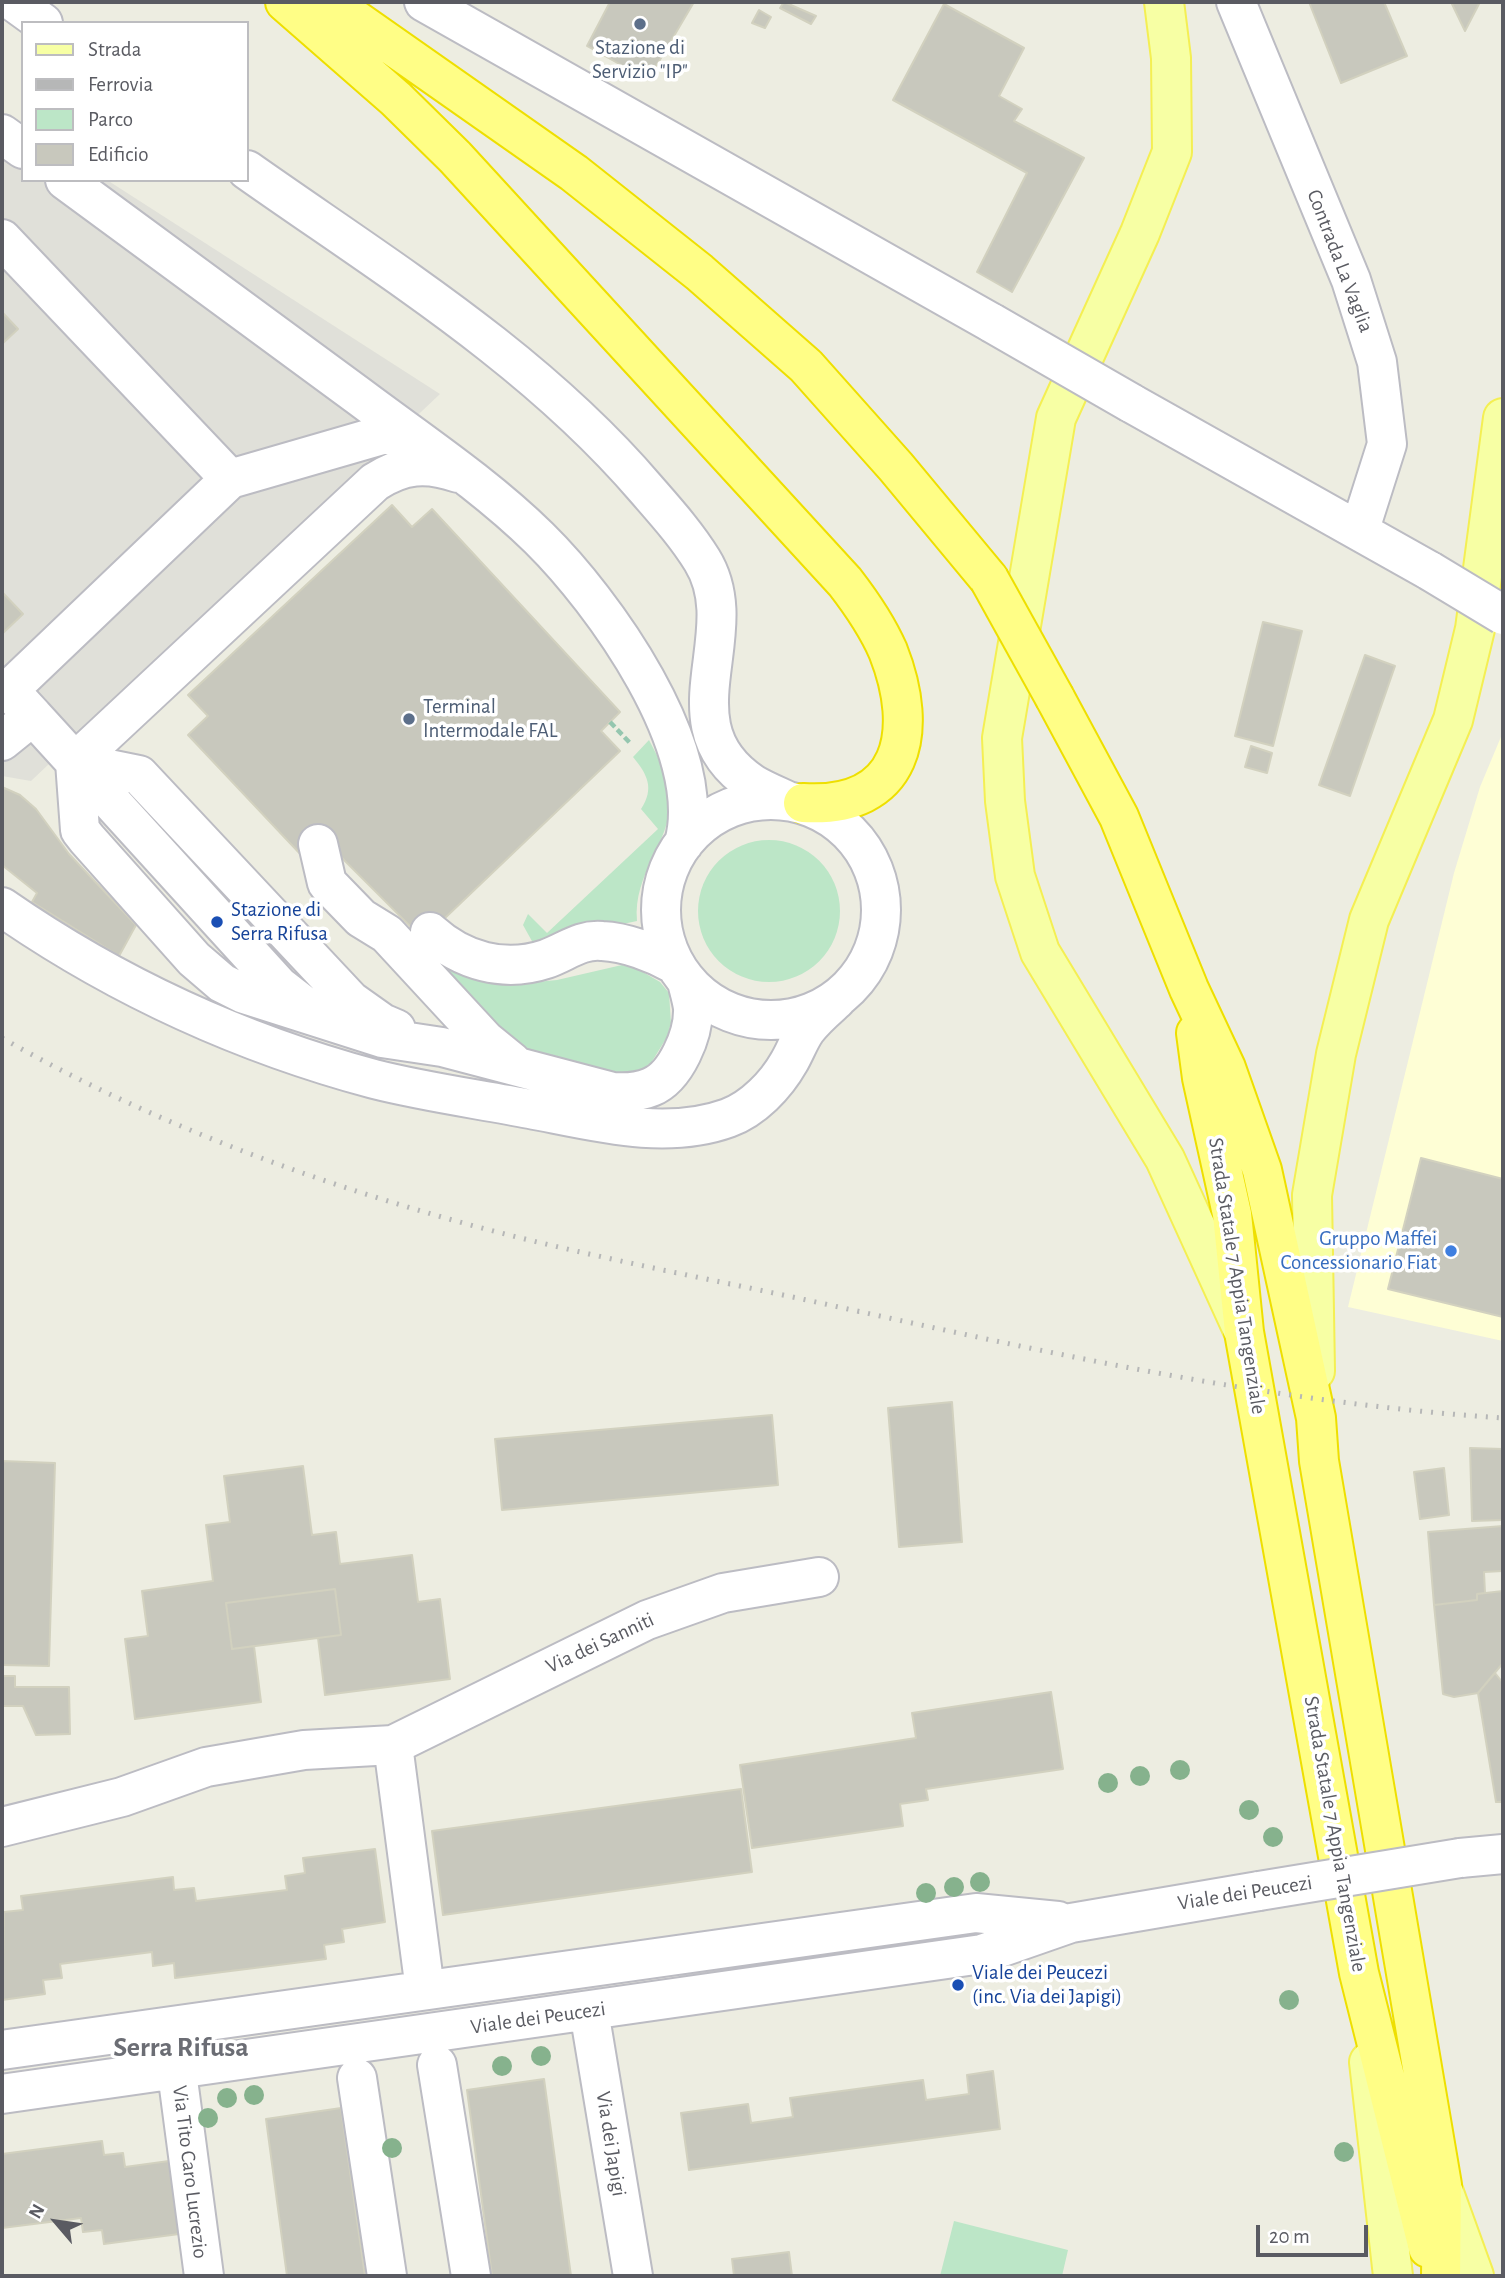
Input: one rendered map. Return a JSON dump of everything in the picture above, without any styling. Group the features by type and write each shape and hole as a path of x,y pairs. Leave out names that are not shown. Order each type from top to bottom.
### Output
{"highway":[{"path":"285,2 306,24 396,99 455,157 763,492 865,608 887,650 899,689 903,723 899,749 888,774 874,789 859,797 843,803 794,802"},
{"path":"331,2 562,165 699,272 806,366 896,467 989,579 1119,817 1189,989"},
{"name":"Strada Statale 7 Appia Tangenziale","path":"1189,989 1202,1078 1232,1214 1244,1332 1359,1973 1435,2276"},
{"name":"Strada Statale 7 Appia Tangenziale","path":"1189,989 1226,1068 1262,1170 1316,1418 1319,1461 1442,2185 1441,2276"}],"main road":[{"path":"1164,2 1171,58 1172,152 1140,233 1056,418 1002,738 1005,801 1015,876 1040,952 1165,1159 1244,1332"},
{"path":"1316,1418 1312,1195 1336,1054 1369,920 1452,720 1475,629 1503,418"},
{"path":"1359,1973 1393,2276"},
{"path":"1442,2185 1474,2276"}],"street":[{"path":"14,2 40,21"},
{"path":"424,2 1131,404 1360,529 1503,615"},
{"name":"Contrada La Vaglia","path":"1236,2 1351,280 1377,362 1387,444 1360,529"},
{"path":"2,134 21,148"},
{"path":"2,907 44,937 113,976 176,1009 240,1036 375,1079 614,1125 650,1128 683,1128 729,1118 754,1104 774,1084 805,1031 860,976 876,947 882,915 878,882 865,852 844,827 825,813 752,784 721,751 708,716 707,691 718,626 717,602 712,582 690,542 582,419 499,349 248,171"},
{"path":"68,182 496,499 539,538 604,613 633,656 684,768 690,819 684,843 671,865 663,889 661,915 665,940 681,973 693,1008 687,1039 677,1060 653,1087 621,1106 602,1110 518,1106"},
{"path":"2,239 230,478"},
{"path":"2,741 15,696 230,478 382,435 397,435 418,441"},
{"path":"75,762 375,482 392,470 414,465 434,464 461,474"},
{"path":"15,696 75,762 139,775 351,1001 382,1023 442,1047"},
{"path":"75,762 80,830 194,960 222,983 244,994 382,1038 442,1047 613,1093 629,1093 653,1087"},
{"path":"684,843 708,821 737,805 794,802"},
{"path":"319,848 327,883 361,919 387,934 498,1053 533,1071"},
{"path":"430,932 453,951 470,959 505,965 548,958 571,945 602,941 656,954 681,973 711,1003 732,1013 774,1021 807,1015 836,1000"},
{"name":"Via dei Sanniti","path":"2,1827 122,1797 206,1767 303,1750 393,1745 647,1620 723,1593 819,1577"},
{"path":"393,1745 425,1990"},
{"name":"Viale dei Peucezi","path":"2,2094 982,1954 1071,1923 1460,1858 1503,1854"},
{"name":"Viale dei Peucezi","path":"2,2050 976,1913 1071,1923"},
{"name":"Via dei Japigi","path":"555,1972 575,2012 633,2276"},
{"name":"Via Tito Caro Lucrezio","path":"172,2026 204,2276"},
{"path":"438,2065 471,2276"},
{"path":"357,2078 387,2276"}],"path":[{"path":"610,722 634,747"}],"shaded area":[{"path":"2,112 21,125 21,182 110,182 440,394 31,781 2,776"},
{"path":"1503,732 1503,1341 1348,1307 1454,873 1480,787"}],"green space":[{"path":"649,740 666,778 670,802 664,831 640,888 637,921 533,943 523,925 528,914 547,933 658,829 641,809 648,794 648,782 633,757"},
{"path":"769,840 796,845 819,861 835,884 840,911 835,938 819,961 796,977 769,982 742,977 719,961 703,938 698,911 703,884 719,861 742,845"},
{"path":"433,958 492,982 516,984 557,980 622,965 636,968 660,982 669,993 671,1023 667,1037 651,1063 638,1073 610,1077 526,1050 509,1040"},
{"path":"954,2221 1068,2250 1062,2276 940,2276"}],"building":[{"name":"Stazione di Servizio \"IP\"","path":"610,2 694,2 648,80 587,46"},
{"path":"784,2 816,16 811,24 780,8"},
{"path":"1309,2 1384,2 1407,56 1341,83"},
{"path":"1451,2 1480,2 1465,31"},
{"path":"944,4 1024,48 999,96 1022,109 1014,121 1084,158 1012,292 977,272 1027,173 893,100"},
{"path":"759,10 771,17 765,28 752,23"},
{"path":"2,312 18,329 2,344"},
{"name":"Terminal Intermodale FAL","path":"392,505 412,527 432,509 620,712 601,731 620,751 423,939 323,839 304,858 188,735 208,716 188,695"},
{"path":"2,592 23,614 2,634"},
{"path":"1263,622 1302,631 1273,746 1235,736"},
{"path":"1365,655 1395,666 1350,796 1319,785"},
{"path":"1251,746 1272,753 1267,773 1245,767"},
{"path":"2,787 20,795 36,809 69,854 136,925 119,956 32,902 37,893 2,865"},
{"name":"Gruppo Maffei Concessionario Fiat","path":"1421,1158 1503,1179 1503,1317 1388,1289"},
{"path":"952,1402 962,1542 899,1547 888,1408"},
{"path":"772,1415 778,1485 502,1510 495,1439"},
{"path":"1470,1448 1503,1449 1503,1520 1472,1521"},
{"path":"2,1461 55,1463 49,1666 2,1665"},
{"path":"303,1466 312,1535 336,1532 340,1564 412,1555 418,1602 440,1599 450,1679 325,1695 318,1638 341,1635 335,1589 226,1603 232,1649 254,1646 261,1702 135,1719 125,1639 148,1636 142,1591 213,1581 206,1525 230,1522 224,1476"},
{"path":"1444,1468 1449,1515 1420,1519 1414,1472"},
{"path":"1503,1526 1503,1571 1484,1572 1485,1593 1477,1594 1477,1600 1434,1605 1428,1532"},
{"path":"335,1589 341,1635 232,1649 226,1603"},
{"path":"1503,1591 1503,1663 1478,1693 1454,1697 1443,1694 1434,1605 1477,1600 1477,1594"},
{"path":"1495,1673 1503,1683 1503,1802 1496,1802 1478,1693"},
{"path":"2,1676 15,1676 15,1687 69,1687 70,1734 36,1735 23,1706 2,1706"},
{"path":"1051,1692 1063,1769 926,1789 928,1800 900,1804 903,1826 752,1848 740,1765 916,1738 912,1713"},
{"path":"741,1789 752,1872 443,1915 432,1831"},
{"path":"375,1849 385,1922 342,1929 344,1942 324,1945 326,1959 175,1978 174,1963 153,1966 152,1952 60,1964 62,1978 43,1980 45,1994 2,2000 4,1912 23,1910 21,1896 173,1877 174,1890 194,1888 196,1901 287,1890 285,1876 305,1873 303,1858"},
{"path":"993,2071 1000,2129 689,2170 681,2113 748,2104 751,2123 793,2117 790,2098 923,2080 926,2100 969,2094 967,2075"},
{"path":"544,2079 571,2276 492,2276 467,2090"},
{"path":"341,2108 365,2276 287,2276 266,2119"},
{"path":"102,2141 104,2155 123,2153 125,2167 169,2161 179,2234 104,2244 102,2230 83,2232 81,2218 2,2228 2,2154"},
{"path":"789,2252 792,2276 734,2276 732,2259"}],"railway":[{"path":"2,1038 52,1066 209,1138 318,1178 477,1227 625,1262 1162,1374 1332,1401 1503,1418"}],"place":[{"name":"Stazione di Servizio \"IP\"","path":"640,24"},
{"name":"Terminal Intermodale FAL","path":"409,719"},
{"name":"Stazione di Serra Rifusa","path":"217,922"},
{"name":"Gruppo Maffei Concessionario Fiat","path":"1451,1251"},
{"name":"Viale dei Peucezi (inc. Via dei Japigi)","path":"958,1985"}],"district":[{"name":"Serra Rifusa","path":"181,2048"}]}
